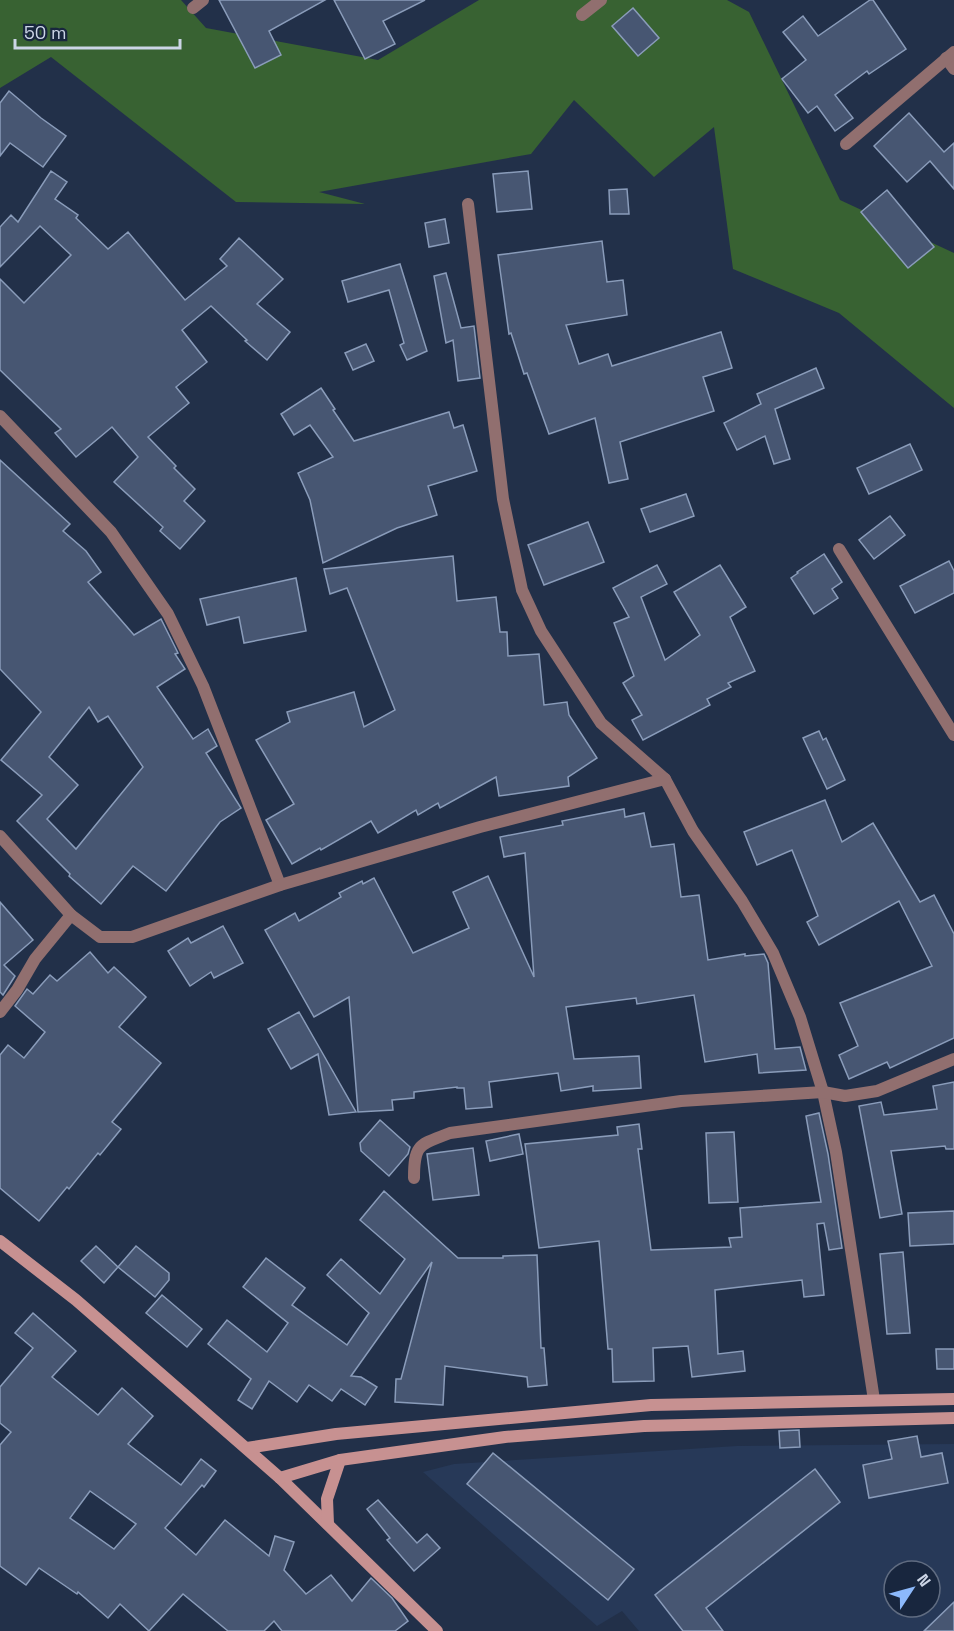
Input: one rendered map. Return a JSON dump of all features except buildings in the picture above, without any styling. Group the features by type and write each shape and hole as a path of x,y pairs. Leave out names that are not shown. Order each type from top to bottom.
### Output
{"main road":[{"path":"0,1241 76,1300 280,1478 437,1631"},
{"path":"246,1448 336,1434 651,1406 954,1399"},
{"path":"280,1478 340,1460 505,1437 644,1426 954,1418"},
{"path":"328,1524 327,1499 340,1460"}],"street":[{"path":"582,15 601,0"},
{"path":"846,144 950,55 954,69"},
{"path":"468,204 503,499 522,590 542,631 602,723 665,779 693,831 742,901 773,953 800,1017 824,1092 836,1152 874,1400"},
{"path":"0,416 111,532 168,614 203,686 280,885"},
{"path":"839,549 954,735"},
{"path":"0,836 71,915 100,937 132,937 280,885 480,827 665,779"},
{"path":"0,1012 17,990 35,958 71,915"},
{"path":"414,1178 414,1157 423,1144 450,1133 681,1101 824,1092 845,1096 877,1091 954,1059"}],"shaded area":[{"path":"954,1444 954,1631 639,1631 622,1611 597,1626 423,1472 454,1464 737,1446"}],"green space":[{"path":"0,0 181,0 206,28 378,60 479,0 727,0 749,12 840,200 954,253 954,408 839,313 733,269 714,127 654,177 574,100 531,154 319,192 365,204 236,202 51,57 0,88"}]}
